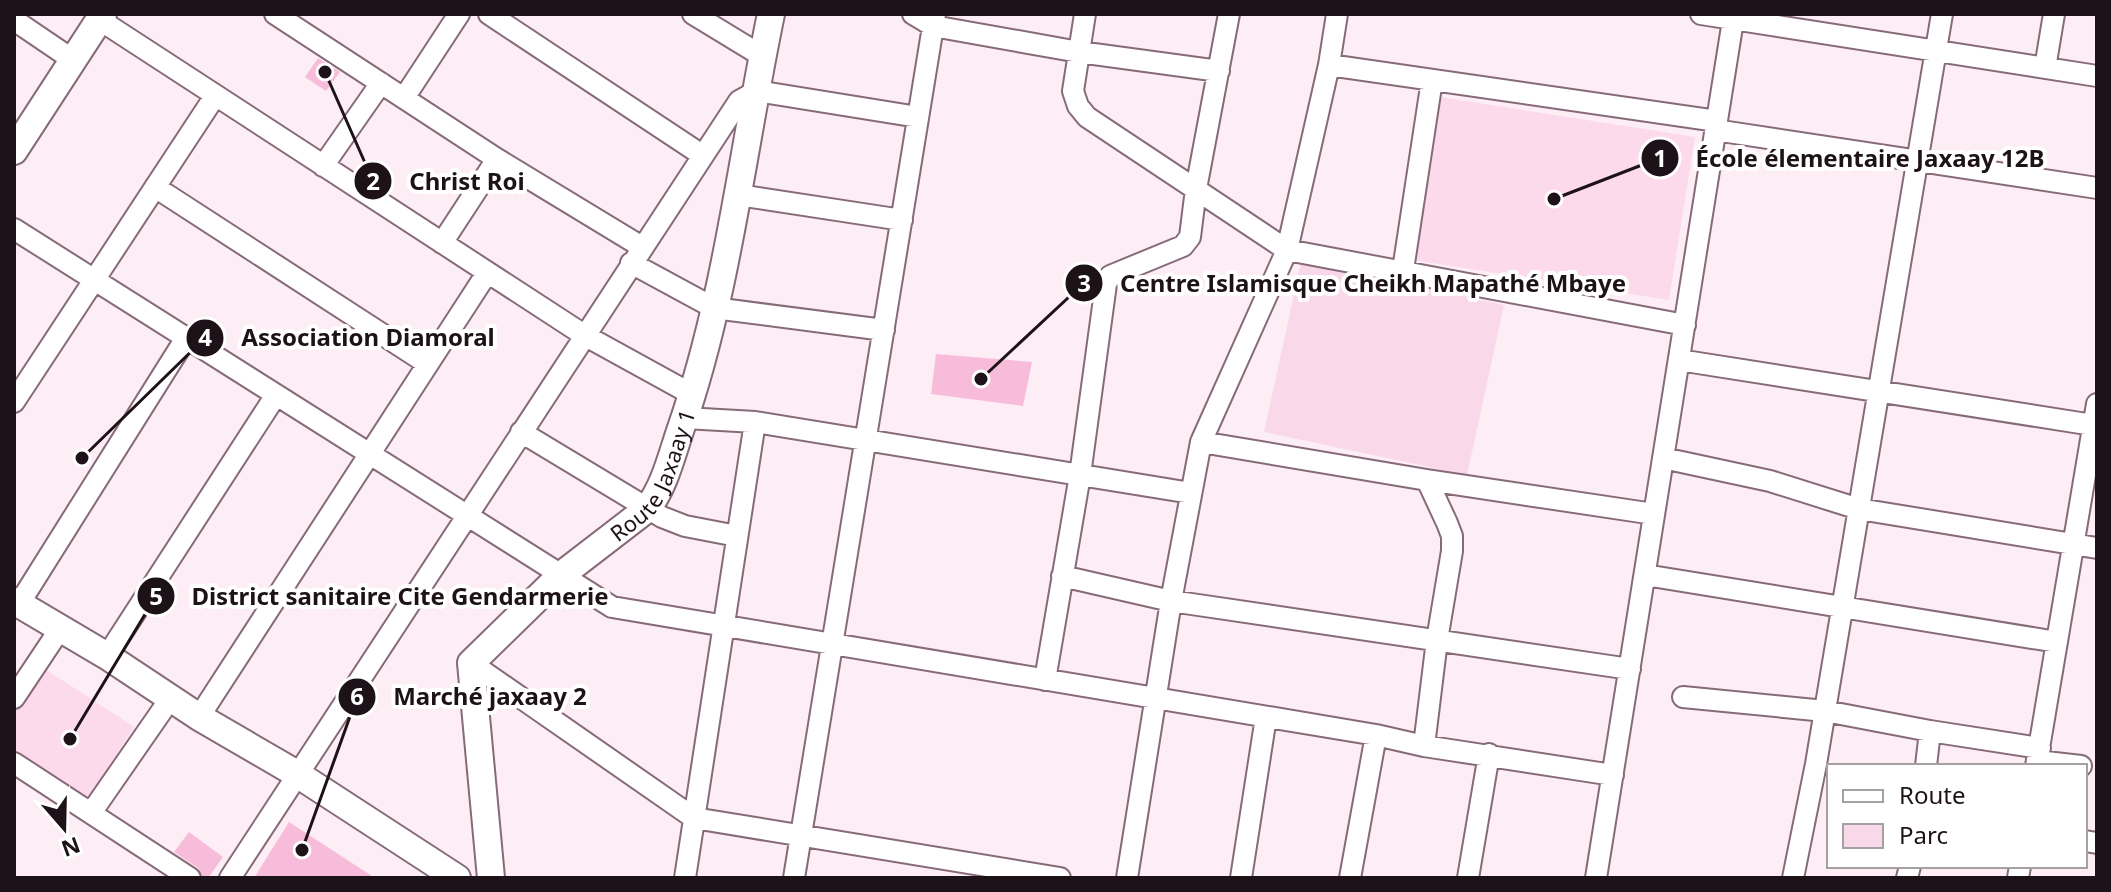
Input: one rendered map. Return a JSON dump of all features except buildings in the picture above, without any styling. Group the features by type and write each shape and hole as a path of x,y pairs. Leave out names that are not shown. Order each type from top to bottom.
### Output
{"street":[{"path":"275,14 497,159 714,308 884,330"},
{"path":"404,98 459,14"},
{"path":"489,14 702,155"},
{"path":"693,14 762,56"},
{"name":"Route Jaxaay 1","path":"471,663 560,576 647,509 658,495 689,406 714,308 771,14"},
{"path":"913,14 1079,52 1219,71"},
{"path":"1085,14 1073,91 1078,106 1087,117 1287,250 1685,325"},
{"path":"1045,680 1080,475 1106,284 1110,276 1183,246 1190,237 1229,14"},
{"path":"1127,878 1171,601 1201,442 1287,250 1329,65 1337,14"},
{"path":"1701,14 1733,16 2097,76"},
{"path":"1793,878 1843,607 1942,14"},
{"path":"2045,68 2054,14"},
{"path":"1596,878 1733,16"},
{"path":"16,146 102,17 215,96 689,406 755,422 1191,493"},
{"path":"14,20 73,60"},
{"path":"794,878 934,20"},
{"path":"1329,65 2097,188"},
{"path":"1403,270 1432,80"},
{"path":"323,166 381,83"},
{"path":"230,878 739,101 757,91 918,117"},
{"path":"14,402 215,96"},
{"path":"442,243 497,159"},
{"path":"155,187 428,364"},
{"path":"738,195 902,220"},
{"path":"14,229 612,607 1376,735 1424,746 1613,775"},
{"path":"199,717 487,273"},
{"path":"186,338 16,602 107,656 199,717 297,774 457,878"},
{"path":"1679,360 2093,425"},
{"path":"107,656 276,395"},
{"path":"2038,758 2097,404"},
{"path":"685,878 755,422"},
{"path":"521,432 647,509 685,526 737,536"},
{"path":"1201,442 1654,514"},
{"path":"1663,458 1770,481 1859,509 2097,548"},
{"path":"1424,746 1452,551 1452,536 1427,480"},
{"path":"1645,575 2057,642"},
{"path":"1062,576 1171,601 1630,669"},
{"path":"14,698 60,629"},
{"path":"471,663 694,818 1060,878"},
{"path":"471,663 491,878"},
{"path":"1683,697 1825,711 1930,731 2072,764"},
{"path":"91,813 170,699"},
{"path":"1241,878 1266,717"},
{"path":"1926,764 1930,731"},
{"path":"1350,878 1376,735"},
{"path":"1468,878 1489,754"},
{"path":"14,763 190,878"}],"shaded area":[{"path":"1440,97 1695,137 1669,300 1413,260"},
{"path":"42,667 134,727 88,798 14,751 14,708"}],"green space":[{"path":"1301,262 1504,305 1467,475 1264,432"}],"place":[{"name":"Christ Roi","path":"325,72"},
{"name":"École élementaire Jaxaay 12B","path":"1554,199"},
{"name":"Centre Islamisque Cheikh Mapathé Mbaye","path":"981,379"},
{"name":"Association Diamoral","path":"82,458"},
{"name":"District sanitaire Cite Gendarmerie","path":"70,739"},
{"name":"Marché jaxaay 2","path":"302,850"}]}
